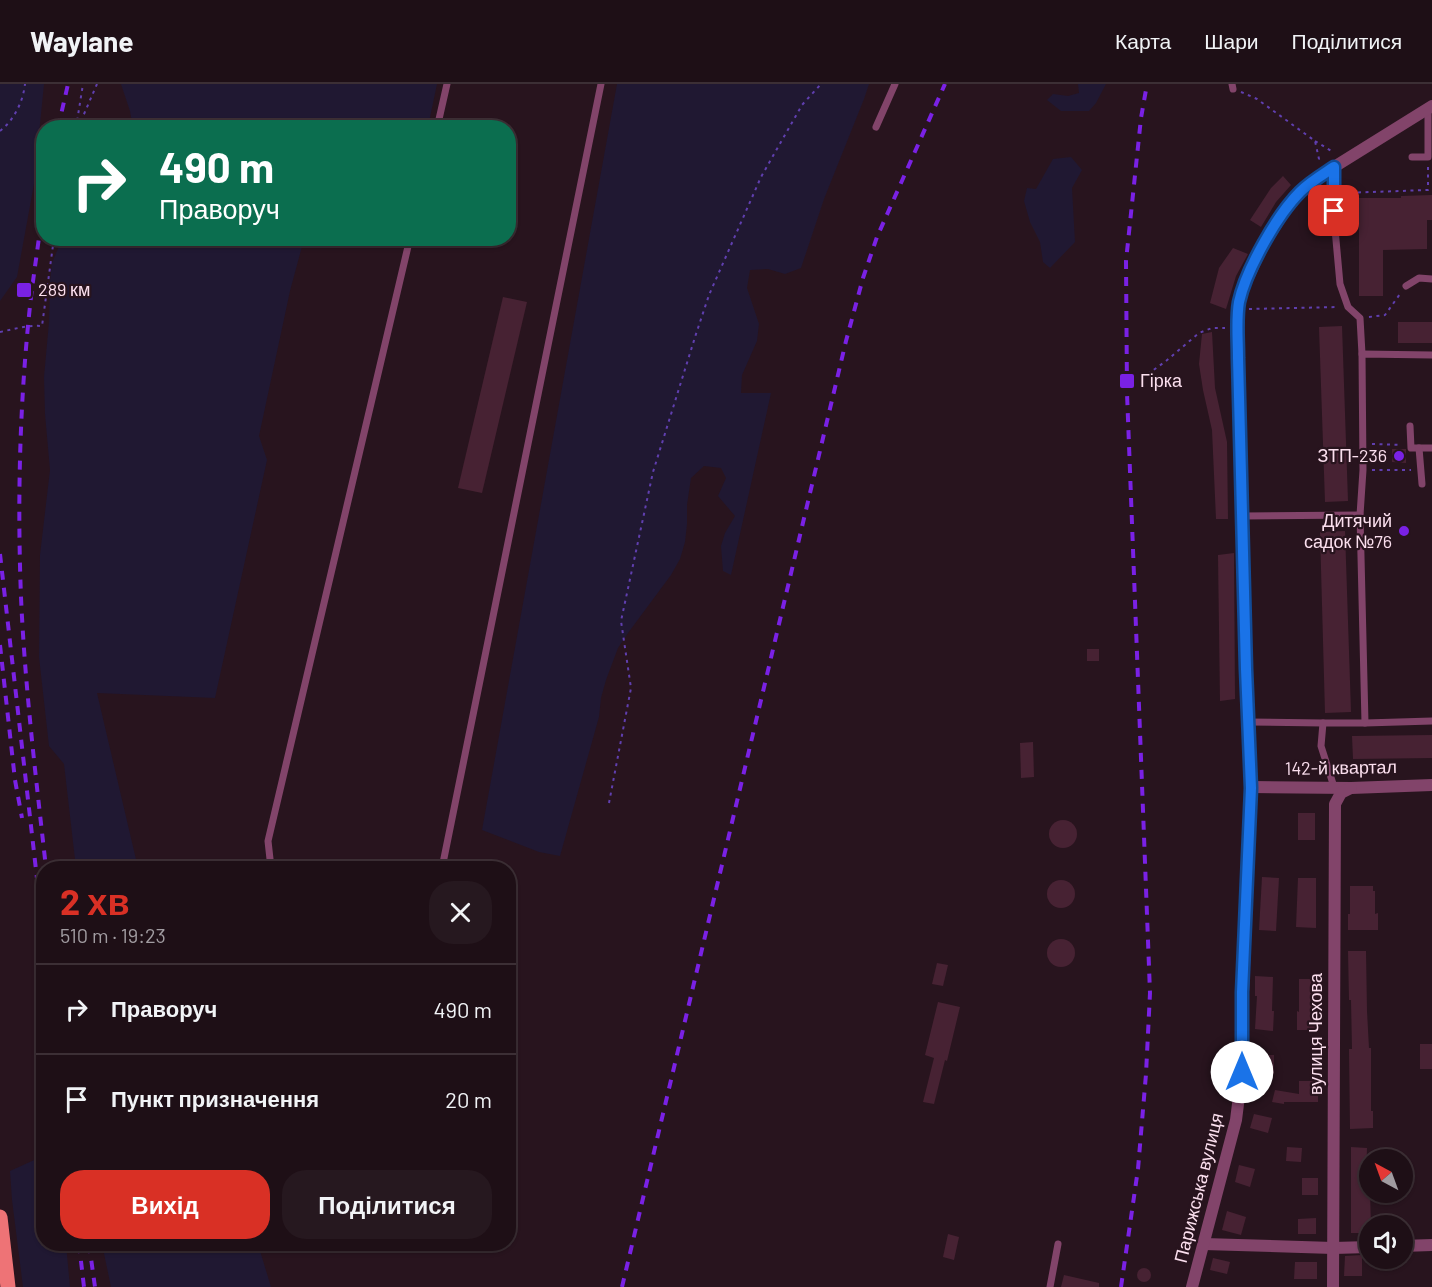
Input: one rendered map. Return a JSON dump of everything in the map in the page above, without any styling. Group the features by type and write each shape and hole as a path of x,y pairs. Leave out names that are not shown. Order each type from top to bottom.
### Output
{"main road":[{"path":"0,1217 8,1287"}],"street":[{"name":"Парижська вулиця","path":"1192,1287 1236,1119 1241,1084 1242,992 1251,788 1238,309 1243,288 1254,264 1273,228 1295,198 1334,167 1430,107"},
{"name":"142-й квартал","path":"1251,788 1432,785"},
{"name":"вулиця Чехова","path":"1333,1287 1335,804 1341,793 1351,788"},
{"path":"1204,1244 1359,1247"},
{"path":"1413,1246 1432,1245"}],"lane":[{"path":"439,120 447,84"},
{"path":"443,861 602,84"},
{"path":"876,127 895,84"},
{"path":"1412,157 1428,157 1430,107"},
{"path":"1334,167 1335,229 1340,284 1348,307 1360,318 1363,444 1360,515 1365,723"},
{"path":"270,861 268,841 408,246"},
{"path":"1406,286 1419,278 1432,279"},
{"path":"1362,354 1432,356"},
{"path":"1410,426 1422,484"},
{"path":"1415,448 1432,448"},
{"path":"1242,516 1360,515"},
{"path":"1249,722 1432,721"},
{"path":"1323,723 1321,746 1334,787"},
{"path":"1050,1287 1058,1244"}],"path":[{"path":"0,131 9,124 24,96 25,84"},
{"path":"78,120 83,84"},
{"path":"81,120 97,84"},
{"path":"609,803 631,688 621,621 653,472 696,334 714,285 761,177 802,105 821,84"},
{"path":"1233,86 1257,99 1333,152 1352,156"},
{"path":"1314,181 1319,159 1315,141"},
{"path":"1428,157 1428,189"},
{"path":"1334,194 1432,189"},
{"path":"0,332 28,325 42,326 53,246"},
{"path":"1360,318 1385,315 1406,286"},
{"path":"1238,309 1348,307"},
{"path":"1133,377 1148,374 1199,333 1212,328 1238,327"},
{"path":"1363,444 1403,445 1415,448"},
{"path":"1363,470 1420,470"}],"shaded area":[{"path":"0,84 44,84 40,120 36,120 34,184 17,277 0,301"},
{"path":"121,84 437,84 429,120 132,120"},
{"path":"617,84 869,84 824,199 801,268 785,274 768,269 750,270 747,288 759,324 757,341 742,375 741,393 771,393 731,575 723,571 721,546 725,533 735,516 718,496 726,478 721,468 704,466 691,478 685,542 680,559 618,648 606,680 599,717 560,856 539,852 482,830"},
{"path":"1078,84 1106,84 1089,111 1061,111 1047,100 1053,94 1068,96 1079,93"},
{"path":"1071,157 1082,170 1072,188 1075,242 1050,268 1043,262 1040,242 1030,222 1024,201 1027,188 1036,189 1053,159"},
{"path":"59,246 302,246 290,291 259,436 267,460 215,698 97,693 136,861 75,861 64,764 49,746 39,657 40,555 50,470 44,377 52,263"},
{"path":"36,1159 36,1251 67,1251 70,1287 23,1287 10,1171"},
{"path":"103,1251 260,1251 271,1287 111,1287"}],"building":[{"path":"1283,176 1291,185 1276,202 1261,227 1250,220 1271,188"},
{"path":"1432,195 1432,220 1427,220 1427,249 1383,250 1383,296 1359,296 1359,198"},
{"path":"1233,248 1248,254 1236,276 1226,309 1210,303 1219,268"},
{"path":"503,297 527,302 482,493 458,488"},
{"path":"1398,322 1432,322 1432,343 1398,343"},
{"path":"1342,326 1348,501 1325,502 1319,327"},
{"path":"1212,332 1215,388 1227,442 1228,519 1216,519 1212,430 1199,364 1202,334"},
{"name":"ЗТП-236","path":"1392,449 1406,449 1406,463 1392,462"},
{"path":"1345,531 1351,712 1325,713 1320,532"},
{"path":"1234,553 1235,699 1220,701 1218,555"},
{"path":"1087,649 1099,649 1099,661 1087,661"},
{"path":"1432,735 1432,758 1353,759 1352,736"},
{"path":"1033,742 1034,777 1021,778 1020,743"},
{"path":"1298,813 1315,813 1315,840 1298,840"},
{"path":"1063,820 1073,824 1077,834 1073,844 1063,848 1053,844 1049,834 1053,824"},
{"path":"1262,877 1279,878 1276,931 1259,930"},
{"path":"1298,878 1316,878 1316,928 1296,927"},
{"path":"1061,880 1071,884 1075,894 1071,904 1061,908 1051,904 1047,894 1051,884"},
{"path":"1350,886 1373,886 1375,914 1378,913 1378,930 1348,930"},
{"path":"1061,939 1071,943 1075,953 1071,963 1061,967 1051,963 1047,953 1051,943"},
{"path":"1348,951 1366,951 1373,1128 1350,1129 1349,1049 1352,1049"},
{"path":"937,963 948,965 943,986 932,984"},
{"path":"1255,976 1273,977 1273,1031 1255,1029 1257,996 1255,996"},
{"path":"1299,979 1316,979 1316,1030 1297,1030"},
{"path":"938,1002 960,1007 934,1104 923,1102 934,1058 925,1055"},
{"path":"1420,1044 1432,1044 1432,1069 1420,1069"},
{"path":"1256,1055 1274,1055 1274,1074 1256,1074"},
{"path":"1299,1081 1318,1081 1318,1102 1284,1102 1284,1104 1272,1102 1275,1090 1299,1094"},
{"path":"1254,1114 1272,1118 1268,1133 1250,1128"},
{"path":"1287,1147 1302,1148 1301,1162 1286,1161"},
{"path":"1351,1147 1367,1148 1359,1149 1359,1203 1370,1203 1371,1215 1359,1215 1359,1233 1351,1233"},
{"path":"1239,1165 1255,1169 1250,1187 1235,1182"},
{"path":"1302,1178 1318,1178 1318,1195 1302,1195"},
{"path":"1227,1211 1246,1217 1241,1235 1222,1230"},
{"path":"1316,1218 1316,1234 1298,1234 1298,1219"},
{"path":"948,1234 959,1237 954,1260 943,1257"},
{"path":"1359,1255 1359,1269 1362,1269 1362,1276 1344,1276 1345,1256"},
{"path":"1213,1258 1230,1262 1227,1274 1210,1270"},
{"path":"1295,1262 1317,1262 1317,1279 1294,1279"},
{"path":"1141,1268 1147,1268 1151,1275 1147,1282 1141,1282 1137,1278 1137,1272"},
{"path":"1064,1275 1099,1283 1099,1287 1061,1287"}],"railway":[{"path":"60,120 68,84"},
{"path":"622,1287 846,341 877,237 945,84"},
{"path":"1121,1287 1138,1169 1150,993 1127,393 1126,261 1141,118 1147,84"},
{"path":"38,246 25,365 20,442 19,520 25,665 45,861"},
{"path":"0,554 36,870"},
{"path":"0,645 15,780 22,818"},
{"path":"80,1251 84,1287"},
{"path":"90,1251 95,1287"}],"place":[{"name":"289 км","path":"24,290"},
{"name":"Гірка","path":"1127,381"},
{"name":"ЗТП-236","path":"1399,456"},
{"name":"Дитячий садок №76","path":"1404,531"}],"route":[{"path":"1242,1072 1242,992 1251,762 1246,669 1238,309 1243,288 1273,228 1302,190 1334,167 1334,211"}]}
